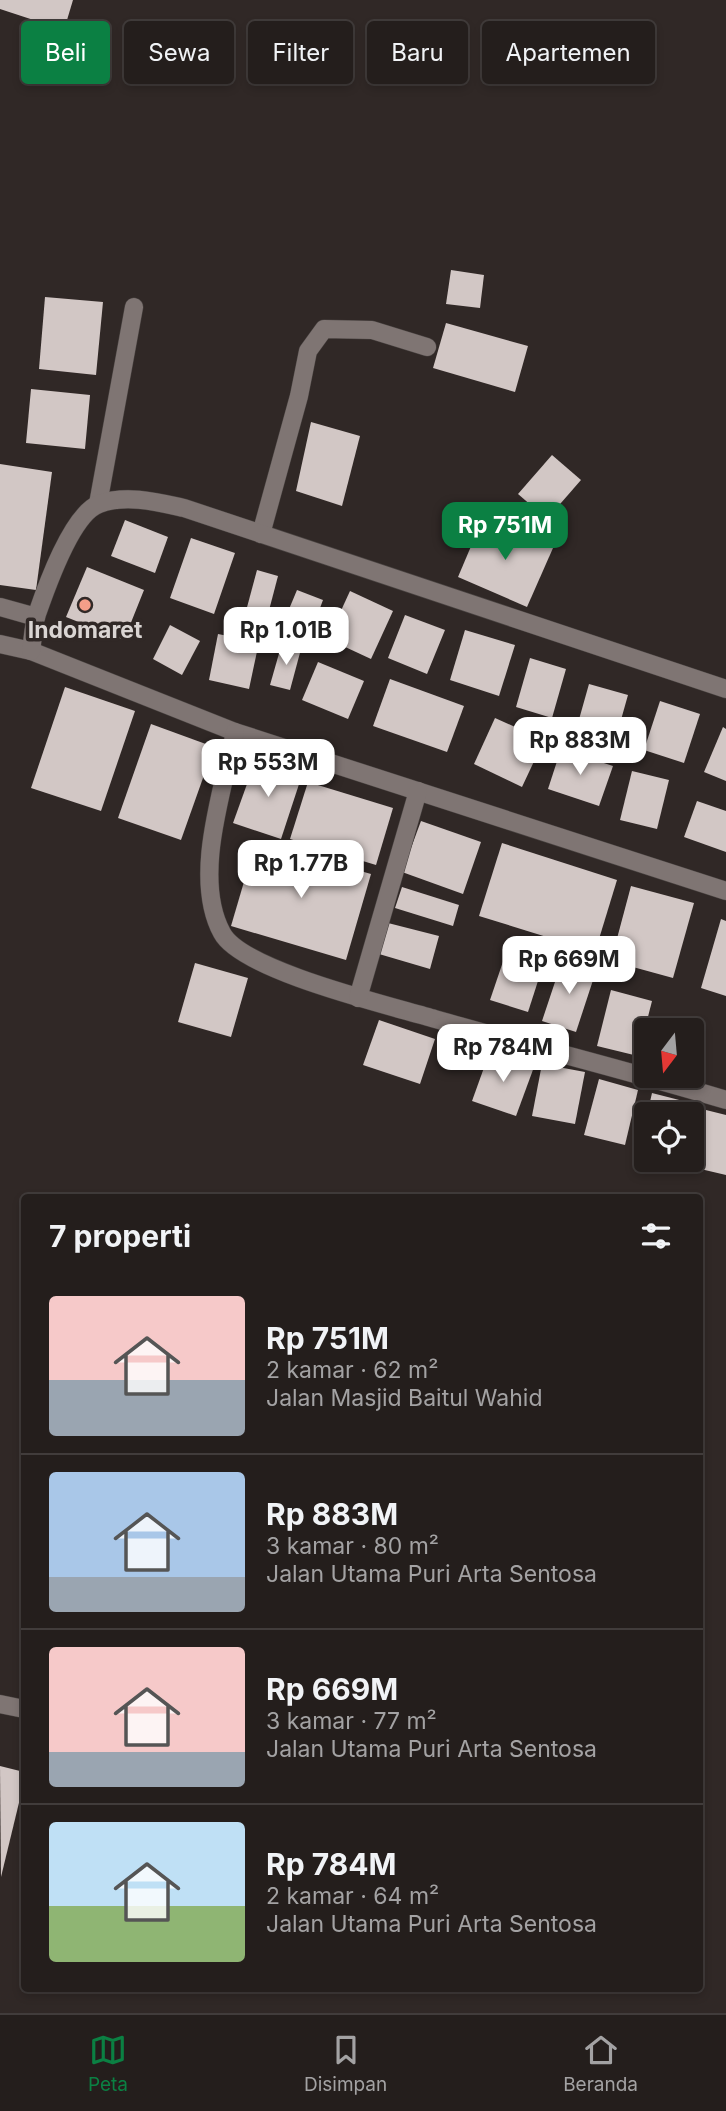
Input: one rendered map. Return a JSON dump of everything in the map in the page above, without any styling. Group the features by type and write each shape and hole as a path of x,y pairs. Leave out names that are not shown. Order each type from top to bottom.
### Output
{"street":[{"path":"98,504 134,307"},
{"path":"261,534 299,396 308,351 324,329 372,330 426,347"},
{"path":"31,652 36,617 72,530 83,516 98,504 134,499 184,508 726,689"},
{"path":"0,607 36,617"},
{"path":"0,644 31,652 235,732 726,891"},
{"path":"235,732 212,838 211,908 223,936 238,949 265,964 358,998 726,1100"},
{"path":"358,998 418,792"},
{"path":"0,1704 21,1708"}],"building":[{"path":"0,0 73,0 67,21 37,21 0,9"},
{"path":"451,270 484,275 480,308 446,304"},
{"path":"45,297 103,302 96,375 39,369"},
{"path":"446,323 528,346 515,392 433,368"},
{"path":"31,389 90,395 85,449 26,443"},
{"path":"311,422 360,436 342,506 296,491"},
{"path":"552,455 581,480 547,519 518,494"},
{"path":"0,464 52,472 36,590 0,585"},
{"path":"483,518 553,548 527,607 458,577"},
{"path":"125,520 168,537 155,573 111,556"},
{"path":"191,538 235,553 214,614 170,598"},
{"path":"87,567 144,590 124,640 66,617"},
{"path":"257,570 278,576 267,618 246,611"},
{"path":"297,590 323,600 309,637 282,626"},
{"path":"350,591 393,611 371,659 328,639"},
{"path":"405,615 445,630 427,674 388,658"},
{"path":"170,625 200,641 182,675 153,659"},
{"path":"465,630 515,645 499,696 450,680"},
{"path":"218,634 259,642 249,689 209,680"},
{"path":"282,643 301,649 290,690 270,685"},
{"path":"530,658 566,669 552,718 516,707"},
{"path":"318,662 364,681 348,719 302,700"},
{"path":"390,679 464,706 447,752 373,726"},
{"path":"589,684 628,695 617,734 578,723"},
{"path":"65,687 135,711 101,811 31,788"},
{"path":"660,701 700,714 684,763 644,750"},
{"path":"495,718 544,740 522,787 474,764"},
{"path":"151,724 214,747 181,840 118,818"},
{"path":"723,727 726,729 726,781 704,772"},
{"path":"561,749 613,766 599,806 548,789"},
{"path":"256,759 302,775 281,839 233,823"},
{"path":"632,771 669,780 657,829 620,820"},
{"path":"308,782 393,808 376,865 290,839"},
{"path":"697,801 726,811 726,852 684,837"},
{"path":"421,821 481,842 463,894 402,872"},
{"path":"256,841 371,874 346,960 231,926"},
{"path":"502,843 617,880 595,952 479,916"},
{"path":"631,886 694,903 673,978 611,961"},
{"path":"402,887 459,905 453,926 395,908"},
{"path":"721,919 726,921 726,996 701,988"},
{"path":"388,923 439,936 430,969 379,954"},
{"path":"510,941 547,953 528,1012 490,1000"},
{"path":"562,961 596,971 576,1032 542,1021"},
{"path":"195,963 248,978 231,1037 178,1022"},
{"path":"611,990 652,1001 648,1018 634,1018 634,1055 597,1046"},
{"path":"379,1020 435,1039 420,1084 363,1065"},
{"path":"490,1051 534,1067 516,1116 472,1101"},
{"path":"542,1064 585,1072 575,1124 532,1116"},
{"path":"599,1079 638,1090 625,1145 584,1135"},
{"path":"652,1093 687,1102 650,1102"},
{"path":"706,1110 726,1115 726,1175 704,1170"},
{"path":"0,1766 21,1771 21,1794 1,1877"}],"place":[{"name":"Indomaret","path":"85,605"}]}
